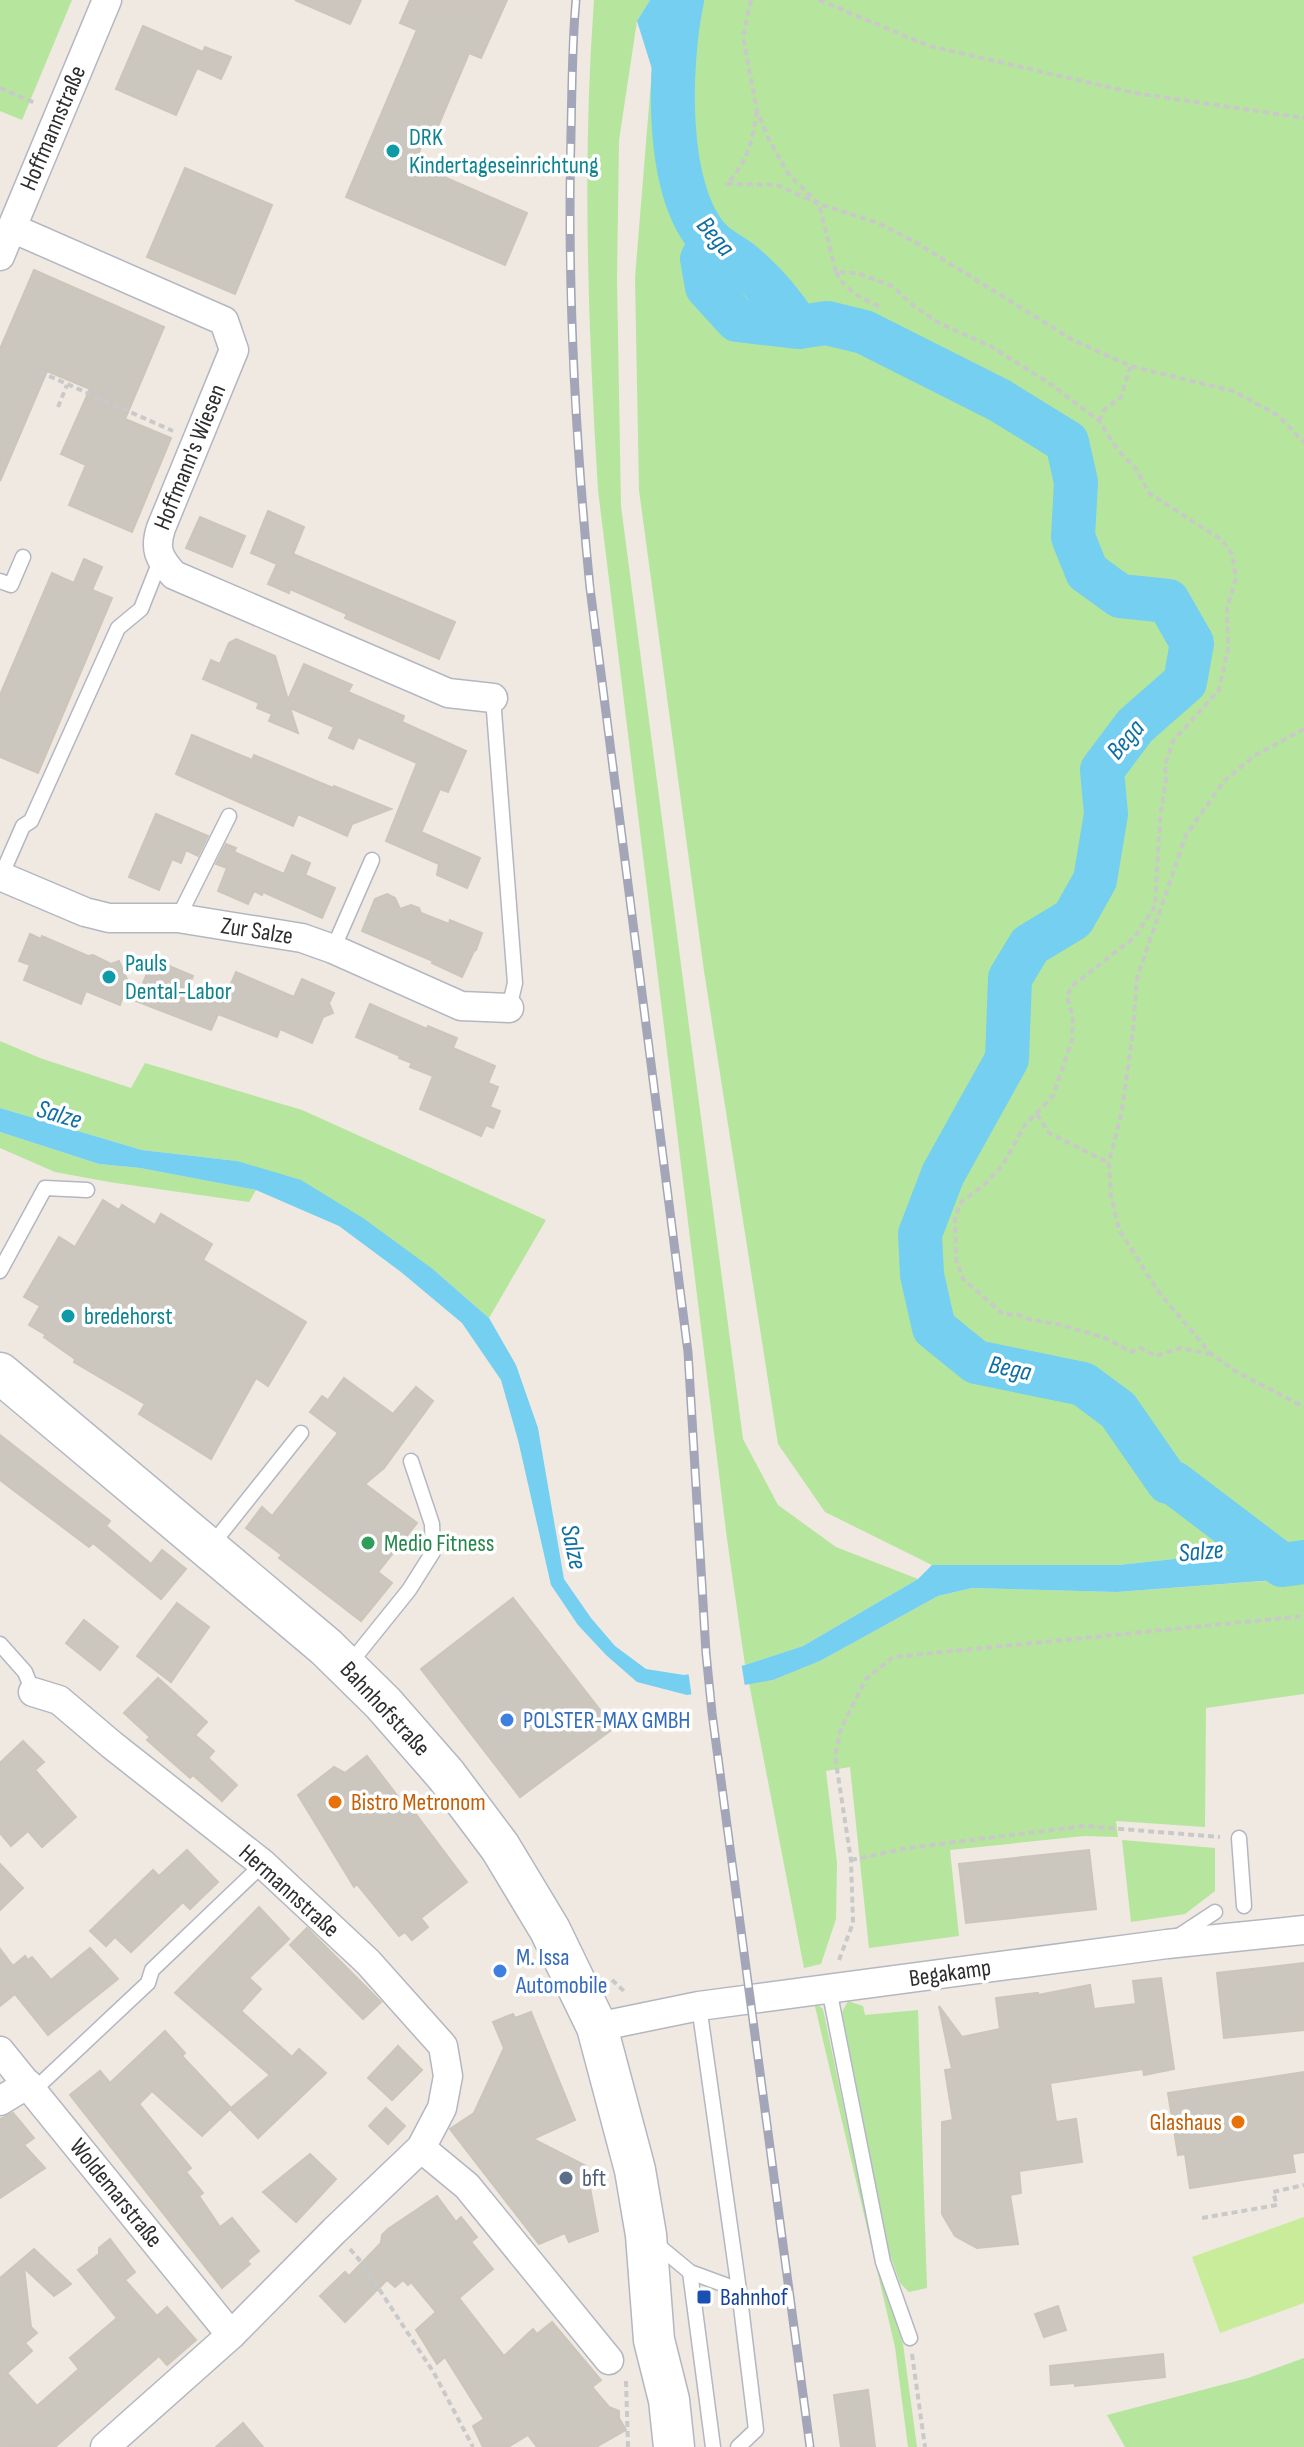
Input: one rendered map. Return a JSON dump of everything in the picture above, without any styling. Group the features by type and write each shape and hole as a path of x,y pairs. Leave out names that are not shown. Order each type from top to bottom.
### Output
{"main road":[{"name":"Bahnhofstraße","path":"0,1373 210,1547 347,1667 446,1775 500,1847 550,1930 597,2027 626,2130 646,2235 654,2340 669,2400 674,2447"},
{"name":"Bahnhofstraße","path":"648,2447 646,2405 654,2340"}],"street":[{"name":"Hoffmannstraße","path":"0,256 107,0"},
{"name":"Hoffmann's Wiesen","path":"12,228 224,321 234,350 156,543 160,561 174,575 448,693 493,698"},
{"name":"Zur Salze","path":"0,876 85,912 109,918 178,918 302,938 461,1006 509,1008"},
{"name":"Hermannstraße","path":"33,1692 59,1700 263,1864 368,1962 443,2046 448,2076 442,2108 421,2148 231,2335 105,2447"},
{"name":"Begakamp","path":"597,2027 699,2006 1167,1944 1304,1930"},
{"name":"Woldemarstraße","path":"0,2051 231,2335"},
{"path":"0,2101 30,2087"},
{"path":"421,2148 467,2186 617,2365"}],"lane":[{"path":"0,581 11,585 23,557"},
{"path":"0,876 23,826 31,821 118,628 141,609 160,561"},
{"path":"493,698 515,983 509,1008"},
{"path":"178,918 229,816"},
{"path":"333,949 372,860"},
{"path":"0,1271 45,1188 87,1190"},
{"path":"210,1547 301,1433"},
{"path":"347,1667 409,1590 433,1552 432,1524 411,1461"},
{"path":"0,1644 25,1672 33,1692"},
{"path":"1239,1838 1244,1906"},
{"path":"30,2087 148,1983 152,1970 263,1864"},
{"path":"1167,1944 1215,1912"},
{"path":"829,1989 883,2262 910,2338"},
{"path":"699,2006 756,2430 738,2447"},
{"path":"646,2235 690,2272 739,2290"},
{"path":"690,2272 713,2447"}],"path":[{"path":"751,0 743,37 757,111 769,140 789,175 819,204 841,283 858,297 880,307"},
{"path":"819,0 929,46 1135,93 1304,118"},
{"path":"0,88 59,113"},
{"path":"757,111 753,140 741,169 727,184 777,185 819,204 878,223 915,242 1073,340 1130,366 1233,391 1279,416 1304,443"},
{"path":"836,272 857,273 892,286 939,323 992,347 1052,385 1099,421 1118,450 1136,469 1150,494 1222,540 1232,554 1236,578 1227,608 1228,648 1219,690 1173,741 1165,765 1155,906 1135,937 1072,986 1067,996 1073,1017 1072,1040 1053,1096 1025,1125 1002,1166 984,1185 961,1202 955,1219 956,1259 963,1279 1003,1314 1076,1329 1105,1338 1131,1352 1140,1348 1156,1356 1181,1348 1211,1354"},
{"path":"1099,421 1104,410 1121,397 1130,366"},
{"path":"40,372 196,441"},
{"path":"58,407 67,385"},
{"path":"1304,729 1254,756 1224,781 1186,835 1137,978 1122,1110 1109,1163 1111,1196 1119,1230 1158,1291 1211,1354 1235,1371 1304,1407"},
{"path":"1155,906 1161,904"},
{"path":"1036,1114 1049,1133 1109,1163"},
{"path":"829,1989 853,1923 851,1860 835,1756 841,1728 866,1679 893,1657 1304,1616"},
{"path":"851,1860 908,1848 1084,1826 1239,1838"},
{"path":"1202,2218 1277,2205 1273,2192 1304,2185"},
{"path":"334,2231 362,2263 434,2373 473,2447"},
{"path":"910,2338 925,2447"},
{"path":"617,2365 628,2447"}],"green space":[{"path":"0,0 72,0 22,120 0,111"},
{"path":"594,0 650,0 637,21 619,140 617,280 621,506 743,1439 778,1505 836,1547 918,1579 803,1646 745,1665 598,490 588,245 588,122"},
{"path":"691,0 1304,0 1304,1545 1119,1565 932,1565 825,1512 778,1444 704,971 639,490 635,278 652,69 668,28"},
{"path":"0,1041 40,1058 131,1088 145,1063 302,1110 546,1220 489,1318 434,1270 237,1161 142,1150 0,1108"},
{"path":"0,1132 99,1164 140,1168 256,1190 249,1202 55,1172 0,1148"},
{"path":"1304,1578 1304,1694 1206,1708 1205,1827 1116,1821 1118,1837 1084,1836 950,1850 959,1936 869,1948 850,1767 826,1771 837,1863 836,1919 821,1964 804,1968 749,1683 773,1680 820,1661 938,1596 972,1588 1117,1592"},
{"path":"1122,1840 1215,1848 1215,1891 1185,1914 1131,1922"},
{"path":"848,2001 863,2006 865,2015 918,2010 927,2288 909,2292 900,2283 890,2255 842,2012"},
{"path":"814,2002 823,2009 876,2262 903,2344 917,2447 908,2447 895,2347"},
{"path":"1304,2217 1304,2303 1220,2333 1192,2257"},
{"path":"1304,2358 1304,2447 1125,2447 1107,2415 1248,2378"}],"water":[{"path":"650,0 691,0 668,28 652,69 637,21"},
{"path":"0,1108 142,1150 237,1161 301,1180 363,1218 434,1270 489,1318 516,1365 538,1428 564,1579 615,1646 646,1669 684,1675 745,1665 803,1646 918,1579 932,1565 1119,1565 1247,1551 1290,1579 1117,1592 972,1588 938,1596 820,1661 773,1680 687,1695 637,1682 578,1625 551,1585 501,1380 462,1323 339,1226 256,1190 140,1168 99,1164 0,1132"}],"pier":[{"path":"741,1661 745,1687 692,1698 688,1670"}],"building":[{"path":"295,0 361,0 350,24"},
{"name":"DRK Kindertageseinrichtung","path":"410,0 507,0 481,58 469,53 436,131 429,128 414,164 527,213 505,265 346,197 417,30 400,23"},
{"path":"143,26 203,52 205,47 231,57 221,79 197,68 176,115 116,89"},
{"path":"185,168 272,205 235,294 147,257"},
{"path":"34,270 164,327 125,419 171,438 132,532 69,505 86,465 61,454 90,389 47,371 0,481 0,349"},
{"path":"268,511 304,527 293,554 455,622 439,659 345,618 347,614 290,589 289,593 268,584 277,564 251,553"},
{"path":"200,517 245,536 232,567 186,548"},
{"path":"84,559 102,567 92,590 112,598 38,773 0,757 0,695 52,573 74,583"},
{"path":"236,639 275,656 288,700 304,664 352,685 348,692 404,716 402,722 466,751 448,792 440,789 421,832 480,858 467,888 437,875 439,864 386,841 417,763 358,737 353,749 329,738 334,727 290,708 298,733 269,721 272,714 257,708 259,703 203,679 211,660 220,664 229,643"},
{"path":"192,735 252,760 254,755 391,809 352,824 347,836 298,814 293,826 176,774"},
{"path":"156,814 208,836 198,856 186,850 181,863 172,859 159,890 129,877"},
{"path":"226,844 236,848 234,852 284,874 292,855 310,863 305,875 335,888 322,918 263,892 262,895 254,891 248,904 218,891 227,868 216,864"},
{"path":"387,894 395,898 400,909 411,905 419,908 421,913 482,933 462,977 433,961 362,931 375,899"},
{"path":"30,934 111,964 119,961 136,1000 153,959 193,976 189,985 224,1000 236,972 294,997 302,979 334,993 329,1003 333,1013 323,1017 312,1043 280,1029 277,1037 218,1014 211,1030 123,996 120,1005 86,991 81,1004 24,980 30,965 19,961"},
{"path":"370,1004 427,1029 428,1026 457,1038 453,1048 495,1066 488,1083 498,1087 490,1107 500,1111 493,1128 486,1125 481,1136 420,1109 433,1076 410,1067 412,1063 400,1056 356,1037"},
{"path":"103,1200 119,1210 122,1205 155,1225 161,1214 212,1244 203,1260 306,1322 268,1386 256,1378 211,1459 139,1414 145,1404 74,1362 75,1359 44,1337 46,1335 29,1325 40,1306 24,1297 59,1237 75,1247"},
{"path":"344,1378 393,1414 416,1387 433,1401 384,1468 365,1484 417,1523 378,1572 392,1583 361,1621 279,1558 282,1555 246,1528 262,1507 272,1516 338,1433 310,1412 322,1396 328,1400"},
{"path":"0,1435 110,1521 106,1526 151,1564 162,1550 186,1569 161,1599 93,1543 89,1547 0,1480"},
{"path":"513,1598 614,1728 520,1797 421,1669"},
{"path":"177,1603 209,1627 171,1682 137,1656"},
{"path":"84,1620 118,1647 100,1670 66,1643"},
{"path":"158,1678 207,1722 195,1735 214,1751 208,1758 237,1785 222,1801 147,1740 150,1737 124,1713"},
{"path":"23,1741 44,1762 35,1770 76,1817 42,1847 28,1831 11,1846 0,1833 0,1763"},
{"path":"367,1756 406,1807 409,1805 467,1882 421,1918 428,1927 412,1940 405,1932 399,1936 357,1884 354,1887 298,1795 334,1767 345,1773"},
{"path":"187,1850 218,1882 190,1909 183,1902 131,1952 115,1937 106,1946 90,1931 153,1870 159,1876"},
{"path":"1089,1850 1096,1909 966,1923 959,1864"},
{"path":"0,1864 23,1888 0,1910"},
{"path":"259,1907 289,1939 249,1978 261,1989 241,2011 292,2057 299,2049 326,2073 258,2138 230,2109 202,2136 152,2091 139,2104 191,2168 186,2172 203,2193 199,2196 220,2227 232,2218 259,2251 247,2261 250,2264 222,2288 70,2095 100,2071 110,2083 165,2031 185,2053 182,2056 231,2108 270,2075 175,1993"},
{"path":"307,1928 381,2002 363,2019 290,1945"},
{"path":"90,1948 118,1979 48,2035 15,1994 0,2006 0,1949 13,1966 25,1956 28,1960 32,1957 51,1980"},
{"path":"1304,1963 1304,2030 1224,2038 1217,1973"},
{"path":"1161,1978 1174,2069 1144,2075 1143,2069 1050,2083 1056,2122 1076,2119 1082,2162 1019,2171 1021,2193 1010,2195 1018,2244 977,2248 955,2236 942,2214 942,2122 953,2120 945,2070 952,2069 939,2006 962,2037 1000,2029 996,1998 1038,1995 1090,1985 1094,2009 1136,2004 1133,1981"},
{"path":"531,2012 575,2120 533,2139 586,2166 598,2231 569,2242 565,2233 539,2244 450,2129 474,2113 504,2048 493,2022 513,2014 515,2018"},
{"path":"398,2046 422,2070 392,2100 368,2078"},
{"name":"Glashaus","path":"1304,2072 1304,2152 1292,2154 1295,2172 1190,2188 1185,2154 1178,2155 1168,2093"},
{"path":"386,2108 405,2126 388,2144 369,2126"},
{"path":"13,2113 34,2138 24,2145 45,2168 0,2198 0,2119"},
{"path":"310,2154 336,2179 296,2222 263,2192"},
{"path":"437,2196 456,2222 461,2217 477,2237 471,2242 493,2269 459,2298 504,2356 533,2329 537,2334 552,2322 601,2380 592,2387 609,2407 619,2411 619,2418 626,2430 596,2447 537,2447 528,2435 508,2447 483,2447 473,2426 484,2419 445,2357 437,2364 416,2330 436,2312 411,2282 408,2285 403,2280 395,2287 387,2280 345,2322 320,2296 345,2272 349,2276 381,2243 382,2235 388,2229"},
{"path":"110,2239 135,2272 125,2280 157,2316 167,2307 196,2340 167,2365 159,2356 55,2447 0,2447 0,2278 34,2249 71,2284 54,2296 24,2268 31,2327 37,2333 25,2343 32,2351 7,2373 37,2406 79,2369 70,2358 117,2318 78,2270 99,2254 99,2248"},
{"path":"1058,2306 1066,2330 1044,2337 1035,2314"},
{"path":"1163,2354 1165,2377 1075,2386 1075,2383 1051,2385 1050,2366"},
{"path":"868,2390 875,2447 841,2447 834,2395"},
{"path":"243,2423 263,2447 216,2447"}],"waterway":[{"name":"Bega","path":"682,0 673,91 678,160 685,192 696,220 712,242 758,278 798,327 827,323 864,332 999,400 1067,442 1076,482 1073,537 1087,572 1120,596 1168,601 1192,643 1185,682 1135,726 1102,770 1106,814 1095,880 1073,919 1030,945 1010,978 1007,1059 943,1174 920,1234 922,1275 934,1328 976,1362 1083,1384 1118,1410 1168,1482 1174,1483 1282,1565 1304,1562"},
{"path":"711,241 702,259 707,287 737,320 798,327"},
{"name":"Salze","path":"1264,1567 1282,1565"}],"railway":[{"path":"576,0 572,66 571,304 576,418 590,588 688,1352 712,1713 810,2447"}],"place":[{"name":"DRK Kindertageseinrichtung","path":"393,151"},
{"name":"Pauls Dental-Labor","path":"109,977"},
{"name":"bredehorst","path":"68,1316"},
{"name":"Medio Fitness","path":"368,1543"},
{"name":"POLSTER-MAX GMBH","path":"507,1720"},
{"name":"Bistro Metronom","path":"335,1802"},
{"name":"M. Issa Automobile","path":"500,1971"},
{"name":"Glashaus","path":"1238,2122"},
{"name":"bft","path":"566,2178"},
{"name":"Bahnhof","path":"704,2297"}]}
